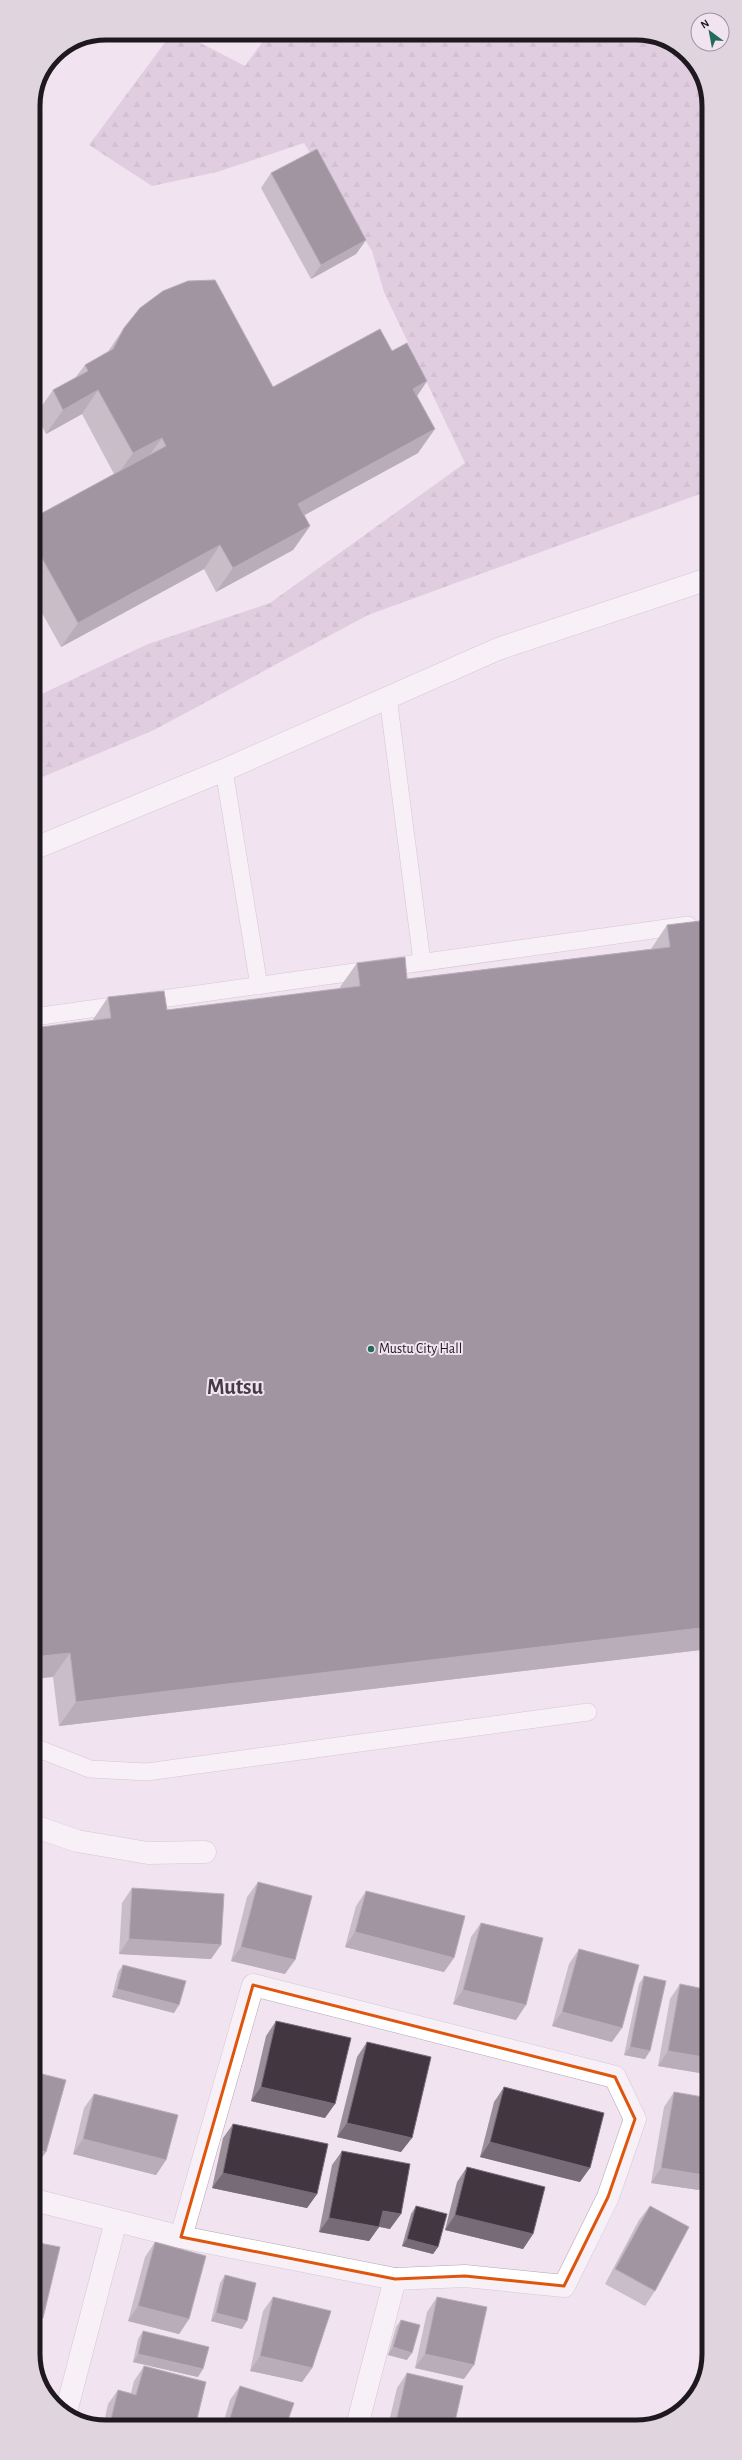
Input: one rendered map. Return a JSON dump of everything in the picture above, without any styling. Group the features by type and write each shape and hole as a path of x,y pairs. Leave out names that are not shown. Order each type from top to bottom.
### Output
{"street":[{"path":"40,847 224,770 498,650 702,581"},
{"path":"40,1828 77,1841 148,1853 205,1852"},
{"path":"40,2202 116,2222 181,2236 395,2279 465,2276 564,2286 608,2197 634,2119 615,2077 253,1985 181,2236"},
{"path":"67,2407 116,2222"},
{"path":"359,2420 395,2279"}],"lane":[{"path":"388,697 422,962"},
{"path":"224,770 258,986"},
{"path":"40,1016 700,923"},
{"path":"40,1749 90,1769 147,1772 588,1712"}],"highlighted area":[{"path":"253,1985 615,2077 635,2119 608,2197 564,2286 465,2276 395,2279 181,2237"}],"green space":[{"path":"167,40 195,40 245,66 264,40 640,40 649,41 669,49 679,56 693,73 701,93 702,106 702,493 368,615 154,730 40,778 40,695 148,644 270,603 465,463 384,292 372,251 304,143 217,172 152,186 89,145"}],"building":[{"path":"317,149 366,240 321,265 271,173"},
{"path":"215,280 273,387 380,329 392,351 407,343 427,381 413,389 435,429 298,504 310,526 233,568 220,545 78,623 40,555 40,514 166,446 162,438 133,453 98,390 63,410 53,390 88,371 85,365 113,349 124,328 140,308 163,291 188,281"},
{"name":"Mustu City Hall","path":"702,921 702,1628 76,1702 70,1653 40,1656 40,1027 111,1018 108,997 164,991 167,1010 360,986 357,963 405,957 407,979 670,947 667,925"},
{"path":"258,1882 312,1896 295,1960 241,1947"},
{"path":"132,1888 224,1894 221,1945 129,1939"},
{"path":"366,1891 465,1916 454,1958 355,1932"},
{"path":"481,1923 543,1938 526,2005 463,1990"},
{"path":"579,1949 639,1965 622,2028 562,2012"},
{"path":"123,1965 186,1981 179,2005 117,1989"},
{"path":"644,1976 666,1981 650,2051 630,2047"},
{"path":"680,1984 702,1989 702,2057 668,2051"},
{"path":"276,2021 351,2038 335,2104 261,2087"},
{"path":"367,2042 431,2057 412,2138 347,2123"},
{"path":"40,2074 66,2080 46,2152 40,2150"},
{"path":"504,2087 604,2113 590,2168 490,2142"},
{"path":"674,2092 702,2097 702,2175 661,2168"},
{"path":"94,2094 178,2115 166,2160 83,2139"},
{"path":"233,2124 328,2144 317,2194 223,2173"},
{"path":"342,2151 410,2164 401,2214 383,2211 379,2227 329,2218"},
{"path":"467,2167 545,2187 533,2234 455,2215"},
{"path":"416,2206 447,2214 438,2247 407,2239"},
{"path":"650,2206 689,2227 655,2291 615,2269"},
{"path":"155,2242 206,2256 189,2319 138,2306"},
{"path":"40,2243 60,2247 43,2318 40,2317"},
{"path":"225,2275 256,2283 247,2321 216,2313"},
{"path":"273,2297 331,2311 312,2368 260,2356"},
{"path":"437,2297 487,2307 474,2365 425,2354"},
{"path":"401,2320 420,2325 412,2353 393,2347"},
{"path":"143,2331 209,2347 203,2369 138,2354"},
{"path":"144,2366 206,2382 197,2420 111,2420 118,2390 136,2395"},
{"path":"407,2373 463,2386 455,2420 396,2420"},
{"path":"240,2386 294,2403 288,2420 229,2420"}],"place":[{"name":"Mustu City Hall","path":"371,1349"}],"district":[{"name":"Mutsu","path":"235,1387"}]}
